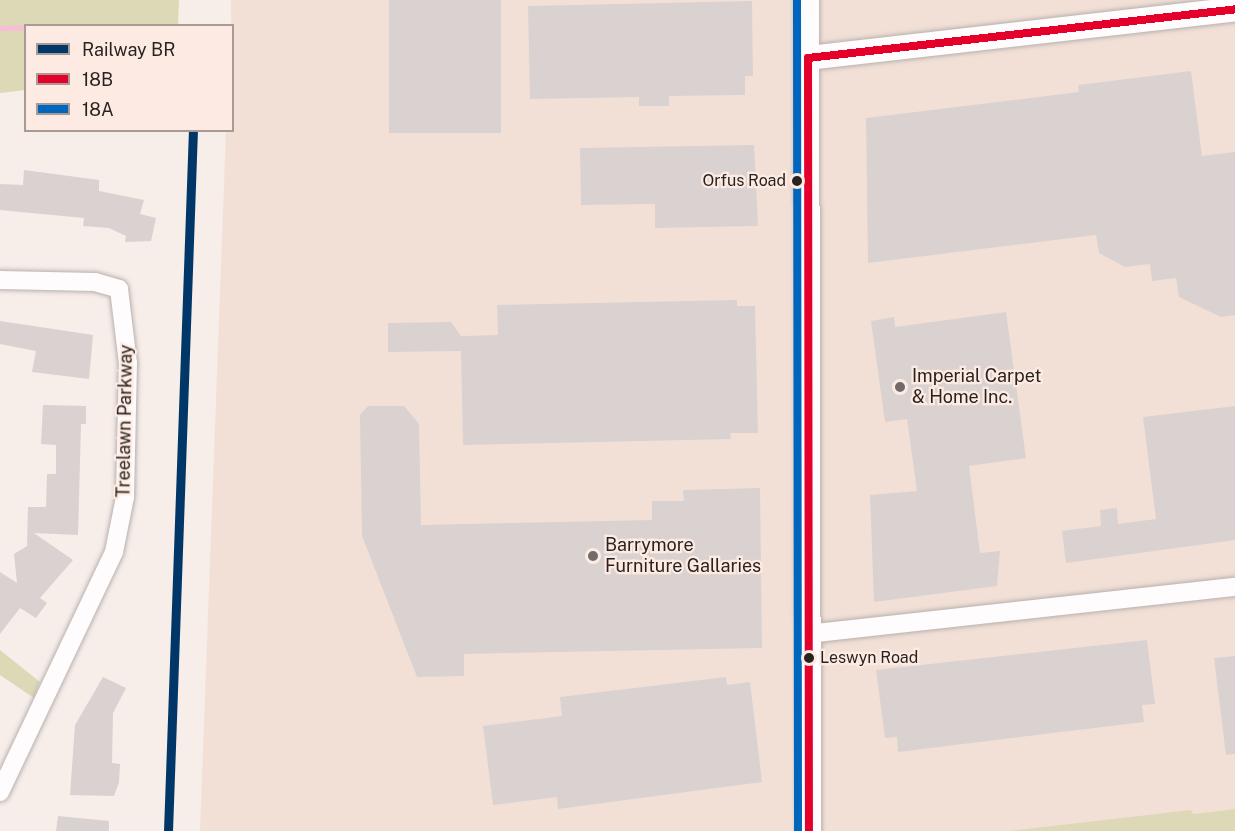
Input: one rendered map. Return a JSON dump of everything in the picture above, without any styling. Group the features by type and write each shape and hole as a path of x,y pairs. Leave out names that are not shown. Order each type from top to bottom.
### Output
{"street":[{"path":"807,0 809,831"},
{"path":"808,58 1235,9"},
{"name":"Treelawn Parkway","path":"0,280 95,282 119,289 128,363 125,497 114,552 1,788"},
{"path":"807,634 1235,587"}],"shaded area":[{"path":"0,0 179,0 178,24 24,24 24,90 0,93"},
{"path":"231,0 1235,0 1235,809 1054,831 200,831 226,132 234,132 234,24 231,24"},
{"path":"0,650 40,682 34,698 0,675"},
{"path":"1235,809 1235,831 1009,831 1191,810 1193,814"}],"building":[{"path":"389,0 501,0 501,133 389,133"},
{"path":"752,1 753,76 745,76 745,95 669,96 669,106 639,106 639,97 530,99 528,6"},
{"path":"1191,71 1202,156 1235,152 1235,315 1221,317 1179,297 1176,278 1152,281 1150,264 1125,267 1099,253 1096,235 868,263 866,118 1079,92 1078,85"},
{"path":"754,145 758,226 655,228 655,204 581,205 580,148"},
{"path":"24,170 99,180 99,191 144,200 140,214 156,218 151,241 125,242 126,236 109,228 83,226 84,218 0,210 0,184 23,185"},
{"path":"737,300 737,306 755,306 758,433 730,433 731,439 463,445 461,351 388,352 388,323 451,322 461,336 498,335 497,305"},
{"path":"1006,312 1026,458 969,466 980,553 1000,551 997,586 874,602 870,495 917,491 907,419 885,422 871,321 894,317 895,327"},
{"path":"0,321 93,335 89,379 32,372 36,351 0,344"},
{"path":"43,405 86,406 86,424 81,424 78,535 34,533 73,560 40,598 47,603 36,618 20,608 0,634 0,572 17,583 14,554 27,546 28,507 46,507 47,474 56,474 56,445 41,444"},
{"path":"368,406 404,406 419,424 421,525 652,520 652,501 684,501 683,490 760,488 762,648 464,654 464,676 417,677 362,536 360,415"},
{"path":"1235,406 1235,540 1066,563 1062,531 1101,526 1100,510 1117,508 1118,524 1156,519 1143,417"},
{"path":"1147,640 1155,704 1142,705 1144,722 898,752 897,737 885,738 876,670"},
{"path":"1235,656 1235,754 1226,755 1214,658"},
{"path":"103,677 126,688 113,713 112,763 120,764 119,782 114,796 70,795 75,725"},
{"path":"726,677 727,685 750,682 762,782 558,809 557,797 493,805 483,726 562,716 560,697"},
{"path":"58,816 109,821 109,831 56,831"}],"waterway":[{"path":"0,28 24,27"}],"rail line":[{"name":"BR","path":"168,831 193,132"}],"transit line":[{"name":"18A","path":"797,0 798,831"},
{"name":"18B","path":"808,58 1235,9"},
{"name":"18B","path":"808,58 809,831"}],"place":[{"name":"Orfus Road","path":"797,181"},
{"name":"Imperial Carpet & Home Inc.","path":"900,387"},
{"name":"Barrymore Furniture Gallaries","path":"593,556"},
{"name":"Leswyn Road","path":"809,658"}]}
